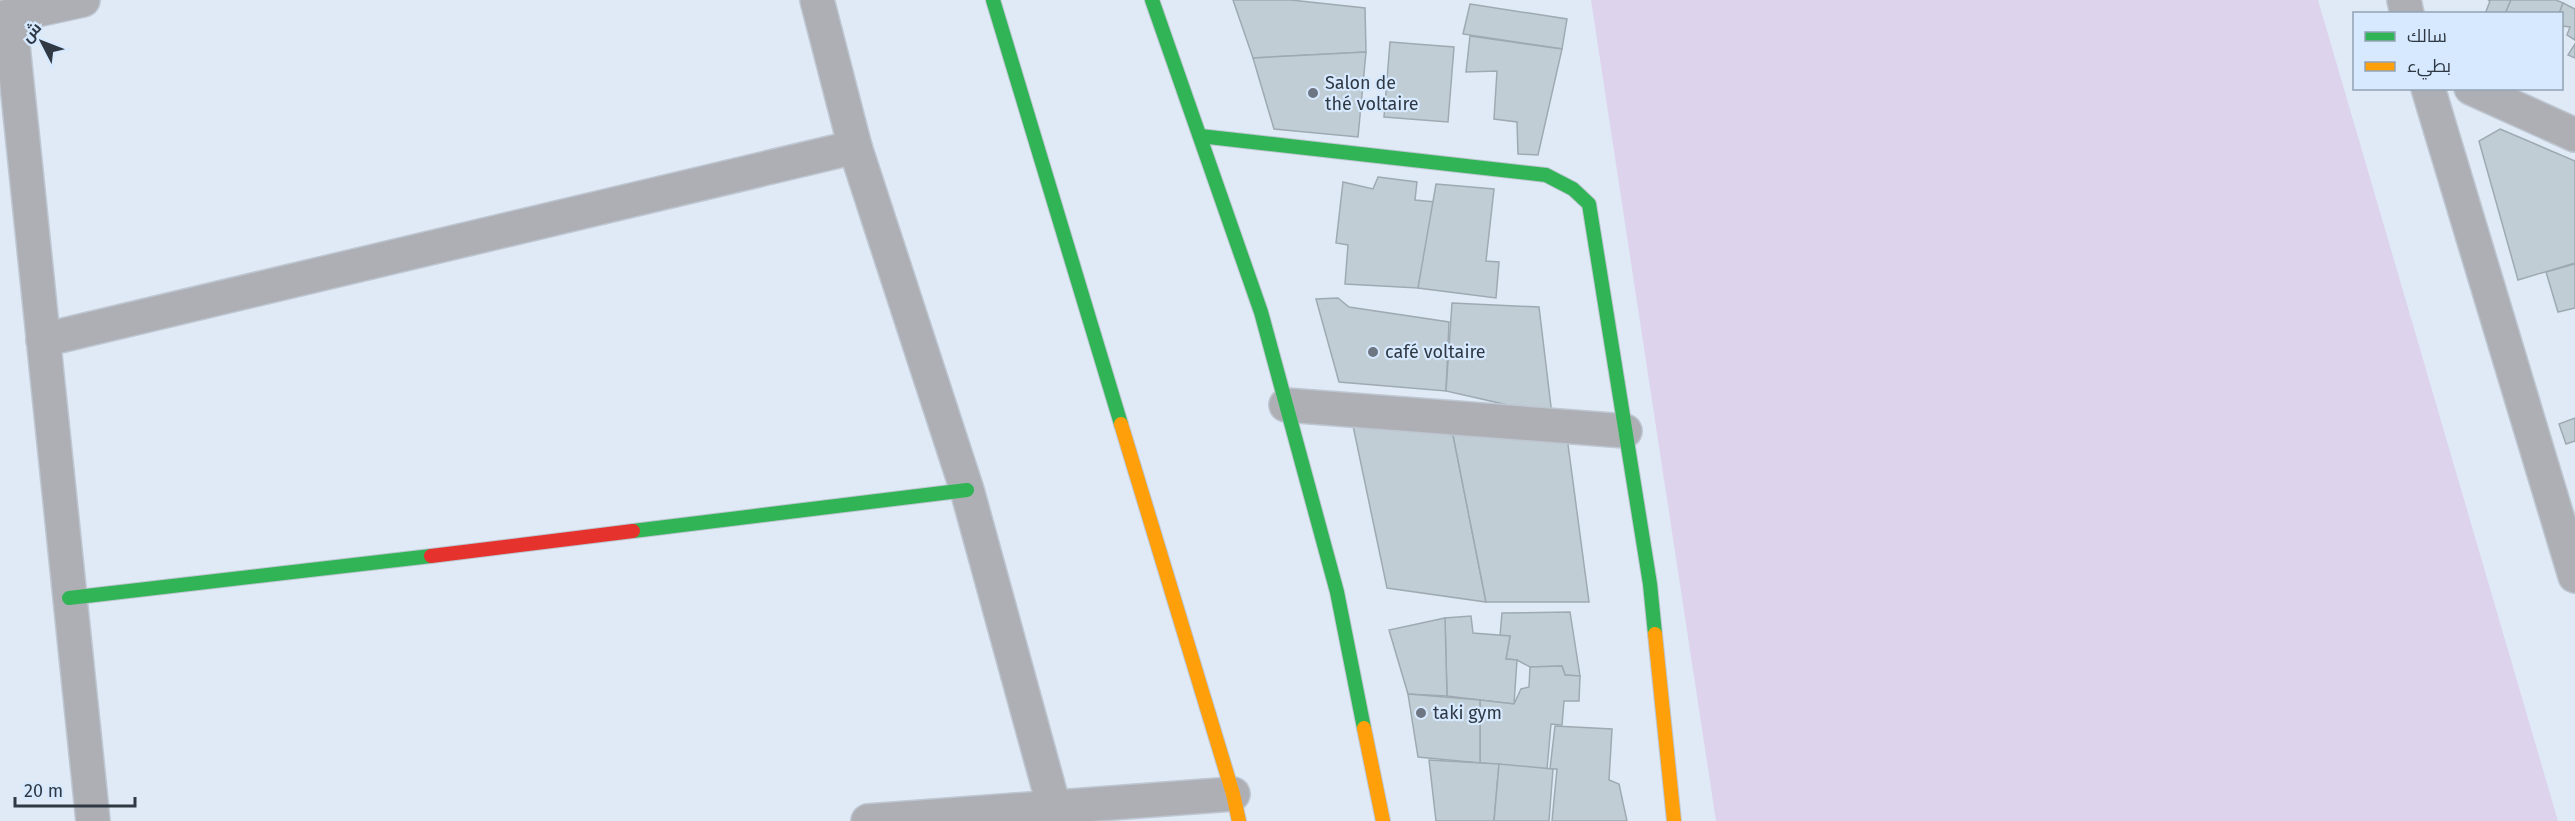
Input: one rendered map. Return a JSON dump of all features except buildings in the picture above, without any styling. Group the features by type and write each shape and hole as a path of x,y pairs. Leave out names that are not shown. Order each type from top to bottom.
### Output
{"street":[{"path":"83,0 5,17 43,340 93,821"},
{"path":"817,0 855,147 967,489 1054,807"},
{"path":"868,821 1054,807 1236,807 993,0"},
{"path":"1152,0 1261,312 1337,592 1383,821"},
{"path":"2429,90 2575,576"},
{"path":"2475,90 2575,135"},
{"path":"1200,136 1546,175 1573,189 1589,204 1650,584 1674,821"},
{"path":"43,340 855,147"},
{"path":"1286,405 1625,431"},
{"path":"69,598 369,564 967,489"}],"shaded area":[{"path":"1591,0 2318,0 2558,821 1716,821"}],"traffic: fast":[{"path":"993,0 1121,424"},
{"path":"1152,0 1261,312 1337,592 1364,728"},
{"path":"1200,136 1546,175 1573,189 1589,204 1650,584 1655,634"},
{"path":"633,531 967,490"},
{"path":"69,598 431,556"}],"traffic: slow":[{"path":"1121,424 1233,794 1239,821"},
{"path":"1655,634 1674,821"},
{"path":"1364,728 1383,821"}],"traffic: jam":[{"path":"431,556 633,531"}],"place":[{"name":"Salon de thé voltaire","path":"1313,93"},
{"name":"café voltaire","path":"1373,352"},
{"name":"taki gym","path":"1421,713"}]}
